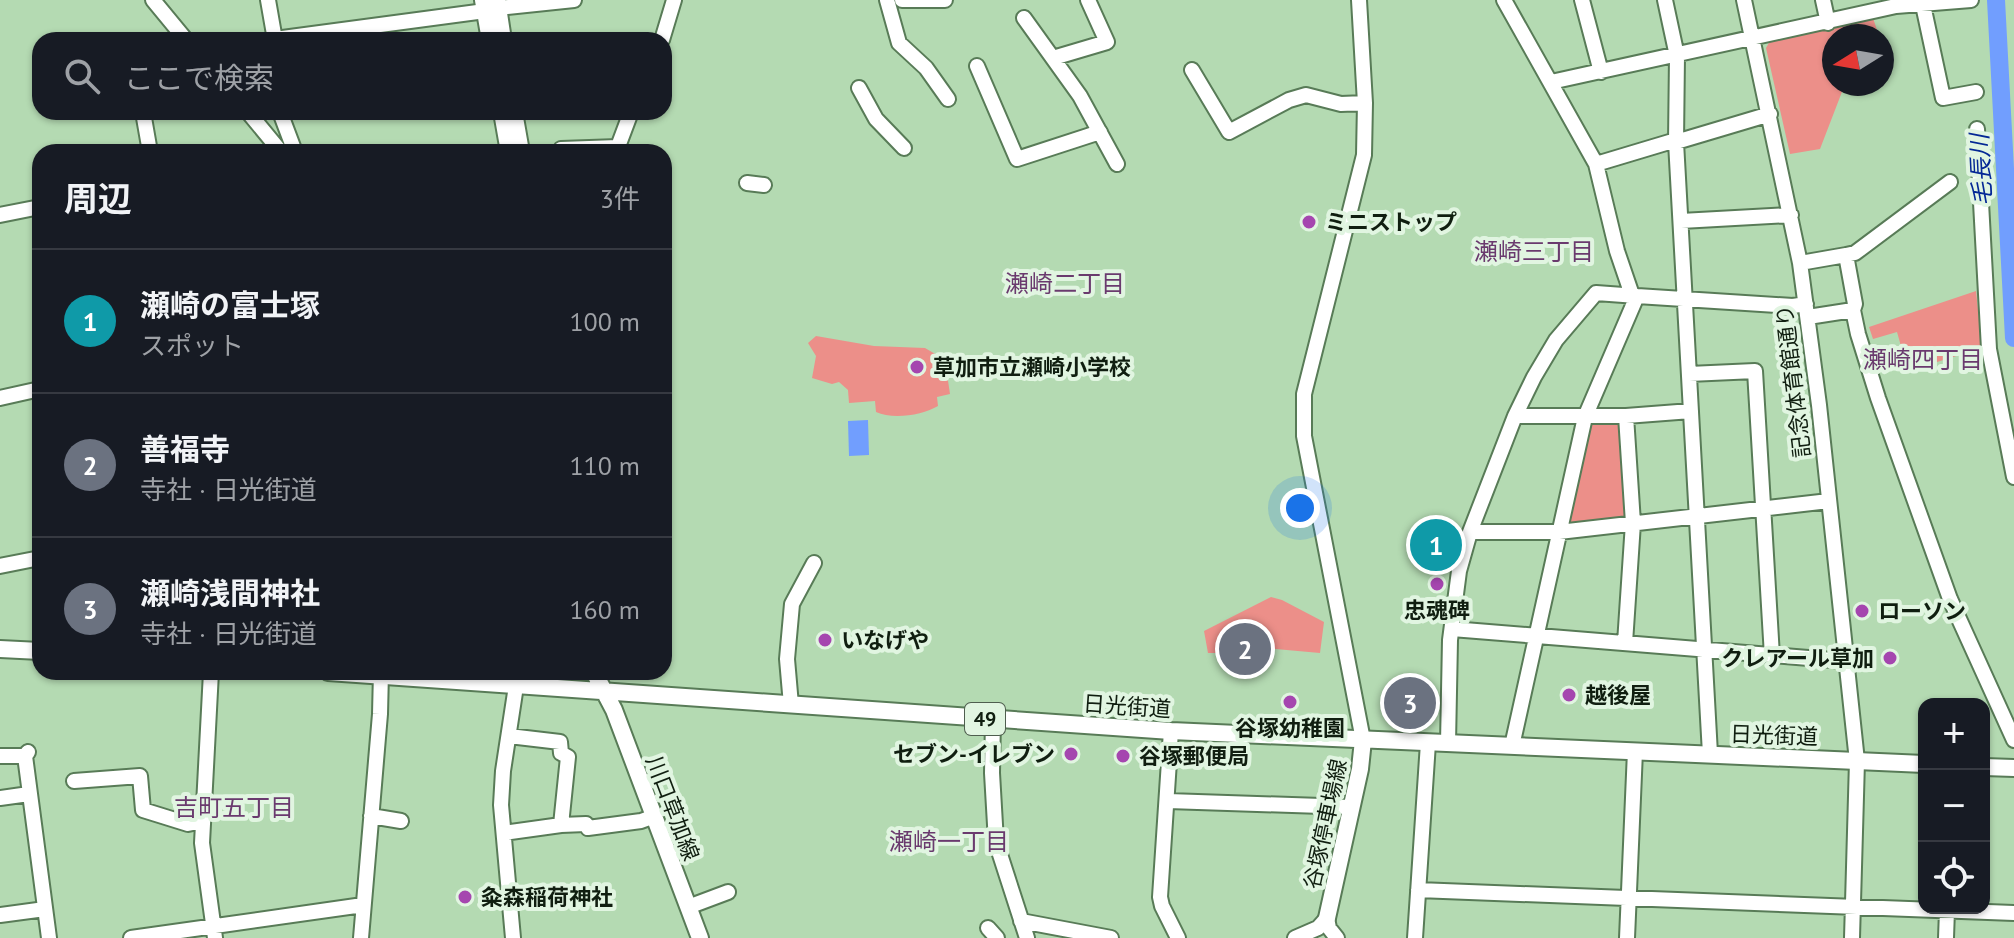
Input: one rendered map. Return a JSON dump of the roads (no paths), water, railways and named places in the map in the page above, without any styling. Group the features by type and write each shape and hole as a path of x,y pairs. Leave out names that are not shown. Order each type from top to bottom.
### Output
{"main road":[{"path":"490,32 491,5"},
{"path":"491,5 500,32"},
{"path":"503,120 508,144"},
{"path":"515,120 520,144"},
{"path":"0,649 32,651"},
{"name":"日光街道","path":"448,680 1171,731 1918,764"},
{"path":"599,680 606,693"},
{"path":"606,680 606,693"},
{"name":"川口草加線","path":"606,693 700,938"},
{"name":"谷塚停車場線","path":"1327,918 1363,740"},
{"path":"1990,767 2014,768"}],"street":[{"path":"153,0 179,32"},
{"path":"268,0 274,32"},
{"path":"319,32 491,5 574,0"},
{"path":"664,32 674,0"},
{"path":"887,0 899,43 926,68 948,99"},
{"path":"902,0 945,0"},
{"path":"1053,58 1107,42 1088,0"},
{"path":"1359,0 1365,103 1364,155 1302,411 1304,436 1363,740"},
{"path":"1504,0 1596,164 1617,251 1634,296 1585,417 1512,746"},
{"path":"1582,0 1601,72"},
{"path":"1665,0 1677,56 1676,141 1710,754"},
{"name":"記念体育館通り","path":"1744,0 1800,263 1829,501 1857,761 1852,938"},
{"path":"1823,0 1828,23"},
{"path":"1551,82 1828,23 1896,3 1923,5 1971,0"},
{"path":"1923,5 1943,98 1976,92"},
{"path":"1024,18 1080,96 1117,164"},
{"path":"977,66 1017,159 1100,132"},
{"path":"1192,70 1229,132 1277,106 1306,95 1341,104 1365,103"},
{"path":"859,88 876,119 904,148"},
{"path":"1596,164 1770,114"},
{"path":"144,120 149,144"},
{"path":"255,120 274,144"},
{"path":"283,120 292,144"},
{"path":"619,144 628,120"},
{"path":"1977,129 1989,349 2014,477"},
{"path":"1800,263 1855,253 1950,182"},
{"path":"747,183 764,185"},
{"path":"0,215 32,209"},
{"path":"1681,221 1791,215"},
{"path":"1846,255 1858,334 1878,398 1950,599 2014,740"},
{"path":"1448,743 1452,629 1459,571 1470,532 1515,416 1556,340 1596,293 1793,306 1807,311 1853,310"},
{"path":"1689,374 1755,371 1772,656"},
{"path":"0,398 32,391"},
{"path":"1515,416 1626,416 1691,411"},
{"path":"1625,643 1633,523 1626,416"},
{"path":"1470,532 1559,532 1829,501"},
{"path":"0,566 32,560"},
{"path":"791,705 787,659 792,604 814,563"},
{"path":"1452,629 1845,661"},
{"path":"211,680 202,843 214,932"},
{"path":"361,938 381,680"},
{"path":"513,938 501,805 516,686"},
{"path":"993,719 996,842 1027,938"},
{"path":"1171,731 1160,897 1178,938"},
{"path":"509,736 560,742 561,753 568,757 561,825"},
{"path":"1415,938 1428,743"},
{"path":"1627,938 1635,751"},
{"path":"0,756 26,754 49,938"},
{"path":"74,781 140,776 143,810 188,824 203,821"},
{"path":"0,798 29,794"},
{"path":"1168,801 1351,807"},
{"path":"371,816 401,821"},
{"path":"504,833 561,825 586,824 588,828 652,817"},
{"path":"1418,890 1918,909"},
{"path":"688,907 728,892"},
{"path":"131,938 214,932 363,905"},
{"path":"0,915 45,909"},
{"path":"1990,912 2014,913"},
{"path":"1946,938 1947,914"},
{"path":"1295,938 1318,928 1327,918"},
{"path":"1327,918 1329,928 1337,938"},
{"path":"1021,921 1111,938"}],"water":[{"path":"868,420 869,455 849,456 848,421"}],"waterway":[{"name":"毛長川","path":"1996,0 2014,338"}],"place":[{"name":"ミニストップ","path":"1309,222"},
{"name":"草加市立瀬崎小学校","path":"917,367"},
{"name":"瀬崎の富士塚","path":"1436,545"},
{"name":"忠魂碑","path":"1437,584"},
{"name":"ローソン","path":"1862,611"},
{"name":"いなげや","path":"825,640"},
{"name":"善福寺","path":"1245,649"},
{"name":"クレアール草加","path":"1890,658"},
{"name":"越後屋","path":"1569,695"},
{"name":"谷塚幼稚園","path":"1290,702"},
{"name":"瀬崎浅間神社","path":"1410,703"},
{"name":"セブン-イレブン","path":"1071,754"},
{"name":"谷塚郵便局","path":"1123,756"},
{"name":"粂森稲荷神社","path":"465,897"}],"district":[{"name":"瀬崎三丁目","path":"1534,251"},
{"name":"瀬崎二丁目","path":"1065,283"},
{"name":"瀬崎四丁目","path":"1923,359"},
{"name":"吉町五丁目","path":"234,807"},
{"name":"瀬崎一丁目","path":"949,841"}]}
